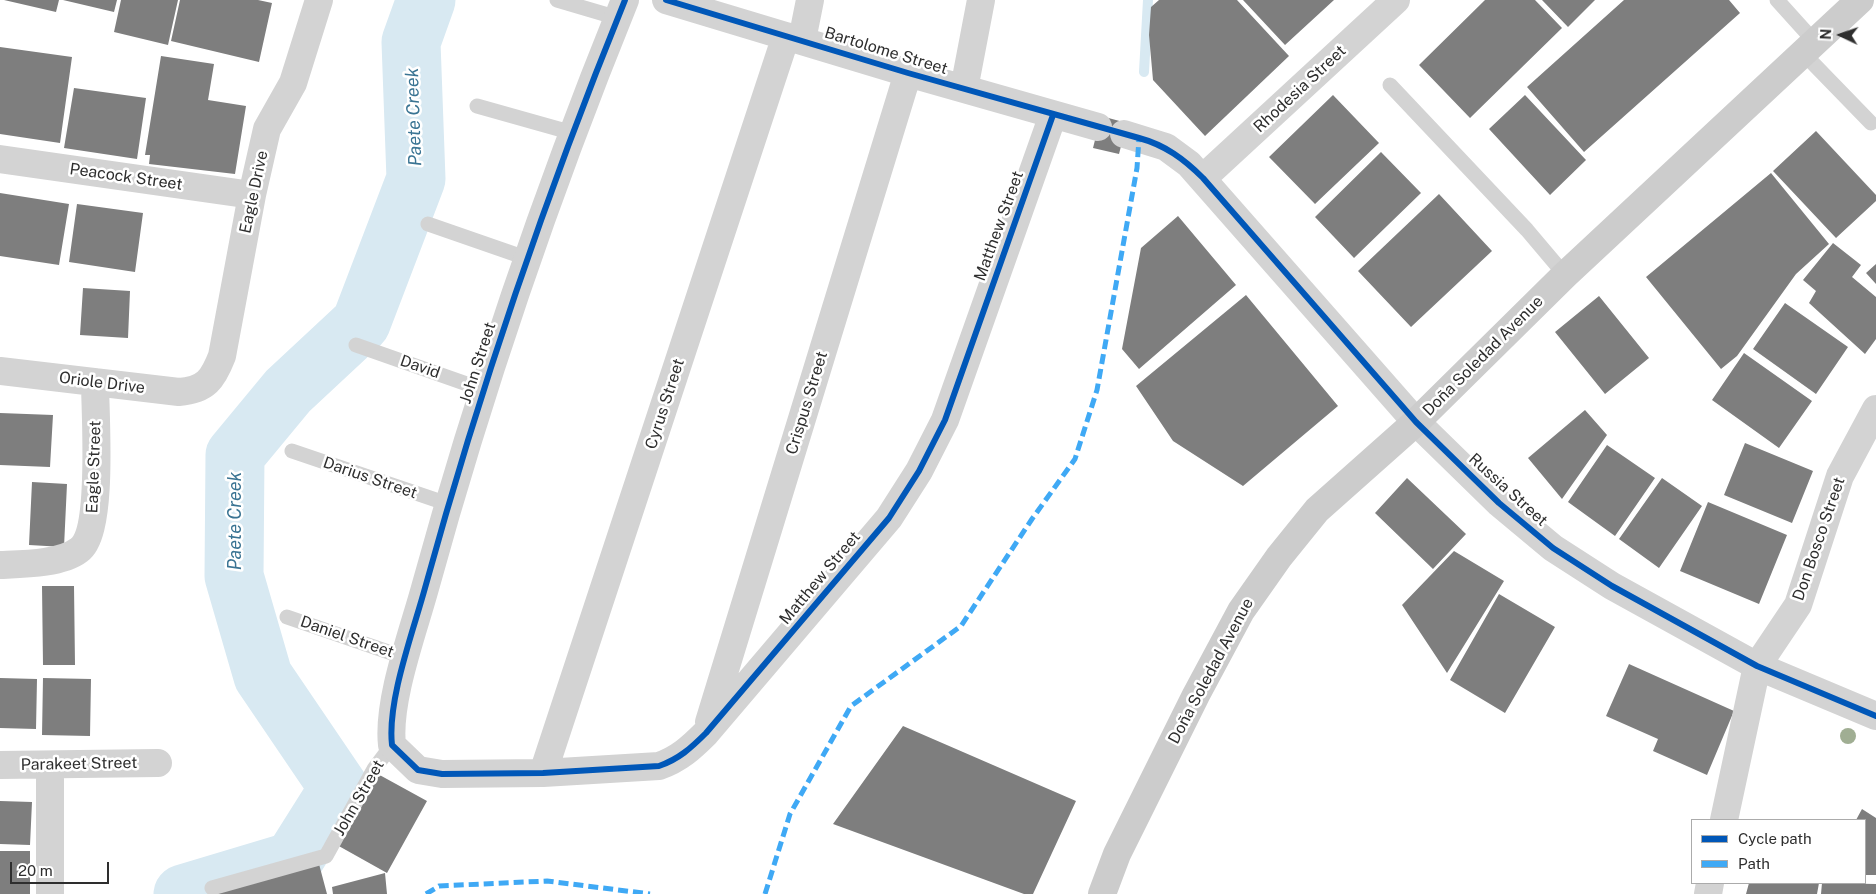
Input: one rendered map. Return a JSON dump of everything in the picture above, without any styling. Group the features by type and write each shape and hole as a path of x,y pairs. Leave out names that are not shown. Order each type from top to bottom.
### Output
{"main road":[{"name":"Doña Soledad Avenue","path":"1107,893 1117,854 1196,695 1241,611 1279,557 1317,510 1416,422 1565,275 1808,46 1860,0"}],"street":[{"name":"Eagle Drive","path":"202,387 214,374 222,356 252,195 267,129 293,83 319,0"},
{"name":"Bartolome Street","path":"666,0 908,73 1166,147 1189,164 1203,178"},
{"name":"Cyrus Street","path":"543,773 794,38 810,0"},
{"path":"964,89 981,0"},
{"name":"Rhodesia Street","path":"1203,178 1396,0"},
{"name":"John Street","path":"392,745 392,709 448,504 526,258 621,9"},
{"name":"Crispus Street","path":"706,733 908,73"},
{"name":"Matthew Street","path":"392,745 418,770 442,774 543,773 659,766 674,761 688,752 889,518 919,472 945,420 1053,115"},
{"name":"Peacock Street","path":"0,159 252,195"},
{"name":"Russia Street","path":"1203,178 1416,422 1499,504 1553,548 1612,586 1757,666 1876,716"},
{"name":"Oriole Drive","path":"0,371 179,392 202,387"},
{"name":"Eagle Street","path":"0,565 56,559 79,550 90,532 96,506 95,382"},
{"name":"Don Bosco Street","path":"1757,666 1798,605 1840,476 1876,409"},
{"path":"1724,819 1757,666"},
{"name":"Parakeet Street","path":"0,765 158,763"},
{"path":"50,765 50,894"}],"lane":[{"path":"557,0 621,9"},
{"path":"1777,0 1808,46 1870,123"},
{"path":"1390,85 1527,230 1565,275"},
{"path":"477,106 574,134"},
{"path":"428,224 526,258"},
{"name":"David","path":"356,345 484,390"},
{"name":"Darius Street","path":"292,451 448,504"},
{"name":"Daniel Street","path":"287,617 406,658"},
{"name":"John Street","path":"212,888 326,856 374,769 392,745"}],"building":[{"path":"4,0 59,0 56,12"},
{"path":"63,0 117,0 114,12"},
{"path":"121,0 178,0 168,45 114,32"},
{"path":"180,0 258,0 272,3 259,62 171,41"},
{"path":"1159,0 1237,0 1289,56 1205,136 1153,80 1149,35 1151,7"},
{"path":"1243,0 1334,0 1285,45"},
{"path":"1485,0 1535,0 1562,28 1470,118 1419,65"},
{"path":"1542,0 1595,0 1568,27"},
{"path":"1624,0 1729,0 1740,13 1584,152 1527,87"},
{"path":"0,47 72,57 60,143 0,134"},
{"path":"161,56 214,64 208,100 246,106 235,174 149,164 150,155 145,155"},
{"path":"74,88 146,98 137,159 64,148"},
{"path":"1333,95 1379,143 1315,204 1269,157"},
{"path":"1525,95 1586,160 1550,195 1489,129"},
{"path":"1101,116 1127,123 1119,154 1093,148"},
{"path":"1816,131 1876,195 1876,201 1836,238 1773,171"},
{"path":"1381,152 1421,193 1354,258 1315,217"},
{"path":"1771,173 1829,244 1796,274 1737,356 1721,369 1646,277"},
{"path":"0,193 69,204 59,265 0,256"},
{"path":"1439,194 1492,251 1411,327 1358,271"},
{"path":"77,204 143,213 135,272 69,262"},
{"path":"1178,216 1236,285 1139,369 1122,349 1141,248"},
{"path":"1833,243 1861,265 1852,277 1876,297 1876,339 1865,354 1809,303 1816,291 1803,280"},
{"path":"1876,264 1876,284 1866,273"},
{"path":"83,288 130,291 128,338 80,335"},
{"path":"1246,295 1338,406 1243,486 1173,441 1136,386"},
{"path":"1599,296 1649,358 1605,394 1555,332"},
{"path":"1785,303 1848,347 1816,394 1753,349"},
{"path":"1744,353 1812,401 1779,448 1712,400"},
{"path":"1585,410 1607,435 1562,499 1528,458"},
{"path":"0,413 53,415 50,467 0,465"},
{"path":"1745,443 1813,471 1792,523 1724,495"},
{"path":"1607,445 1655,478 1615,536 1568,502"},
{"path":"1407,478 1466,534 1433,569 1375,513"},
{"path":"1662,478 1702,506 1659,568 1619,539"},
{"path":"32,482 67,484 64,547 29,545"},
{"path":"1708,502 1787,535 1759,604 1680,571"},
{"path":"1454,551 1504,581 1447,673 1402,605"},
{"path":"42,586 74,586 75,665 43,665"},
{"path":"1499,594 1555,627 1505,713 1450,680"},
{"path":"1629,664 1734,711 1707,775 1653,751 1658,739 1606,716"},
{"path":"0,678 37,679 36,729 0,728"},
{"path":"43,678 91,679 90,736 42,735"},
{"path":"903,726 1076,801 1033,894 1024,894 833,824"},
{"path":"376,773 427,801 387,873 337,845"},
{"path":"0,801 32,802 30,845 0,844"},
{"path":"1862,809 1876,818 1876,875 1866,875 1866,819 1857,819"},
{"path":"0,851 30,851 30,894 0,894"},
{"path":"319,864 327,894 210,894"},
{"path":"385,873 387,894 333,894 332,887"},
{"path":"1749,884 1819,884 1817,894 1746,894"},
{"path":"1822,884 1876,884 1876,894 1821,894"}],"waterway":[{"name":"Paete Creek","path":"183,894 293,861 339,788 263,676 234,576 235,455 288,391 361,323 416,179 411,42 426,0"},
{"name":"Paete Creek","path":"1144,72 1148,0"}],"marked path":[{"path":"765,894 790,814 851,706 961,626 1032,519 1075,459 1097,390 1137,168 1139,138"},
{"path":"426,894 439,886 547,881 650,894"}],"cycle path":[{"path":"625,0 596,72 516,291 468,439 402,666 393,708 392,745 418,770 442,774 543,773 659,766 673,760 695,744 706,733 889,518 919,471 945,420 1053,115"},
{"path":"666,0 908,73 1139,138 1166,149 1189,165 1203,178 1416,422 1499,503 1553,548 1612,586 1757,666 1876,716"}]}
